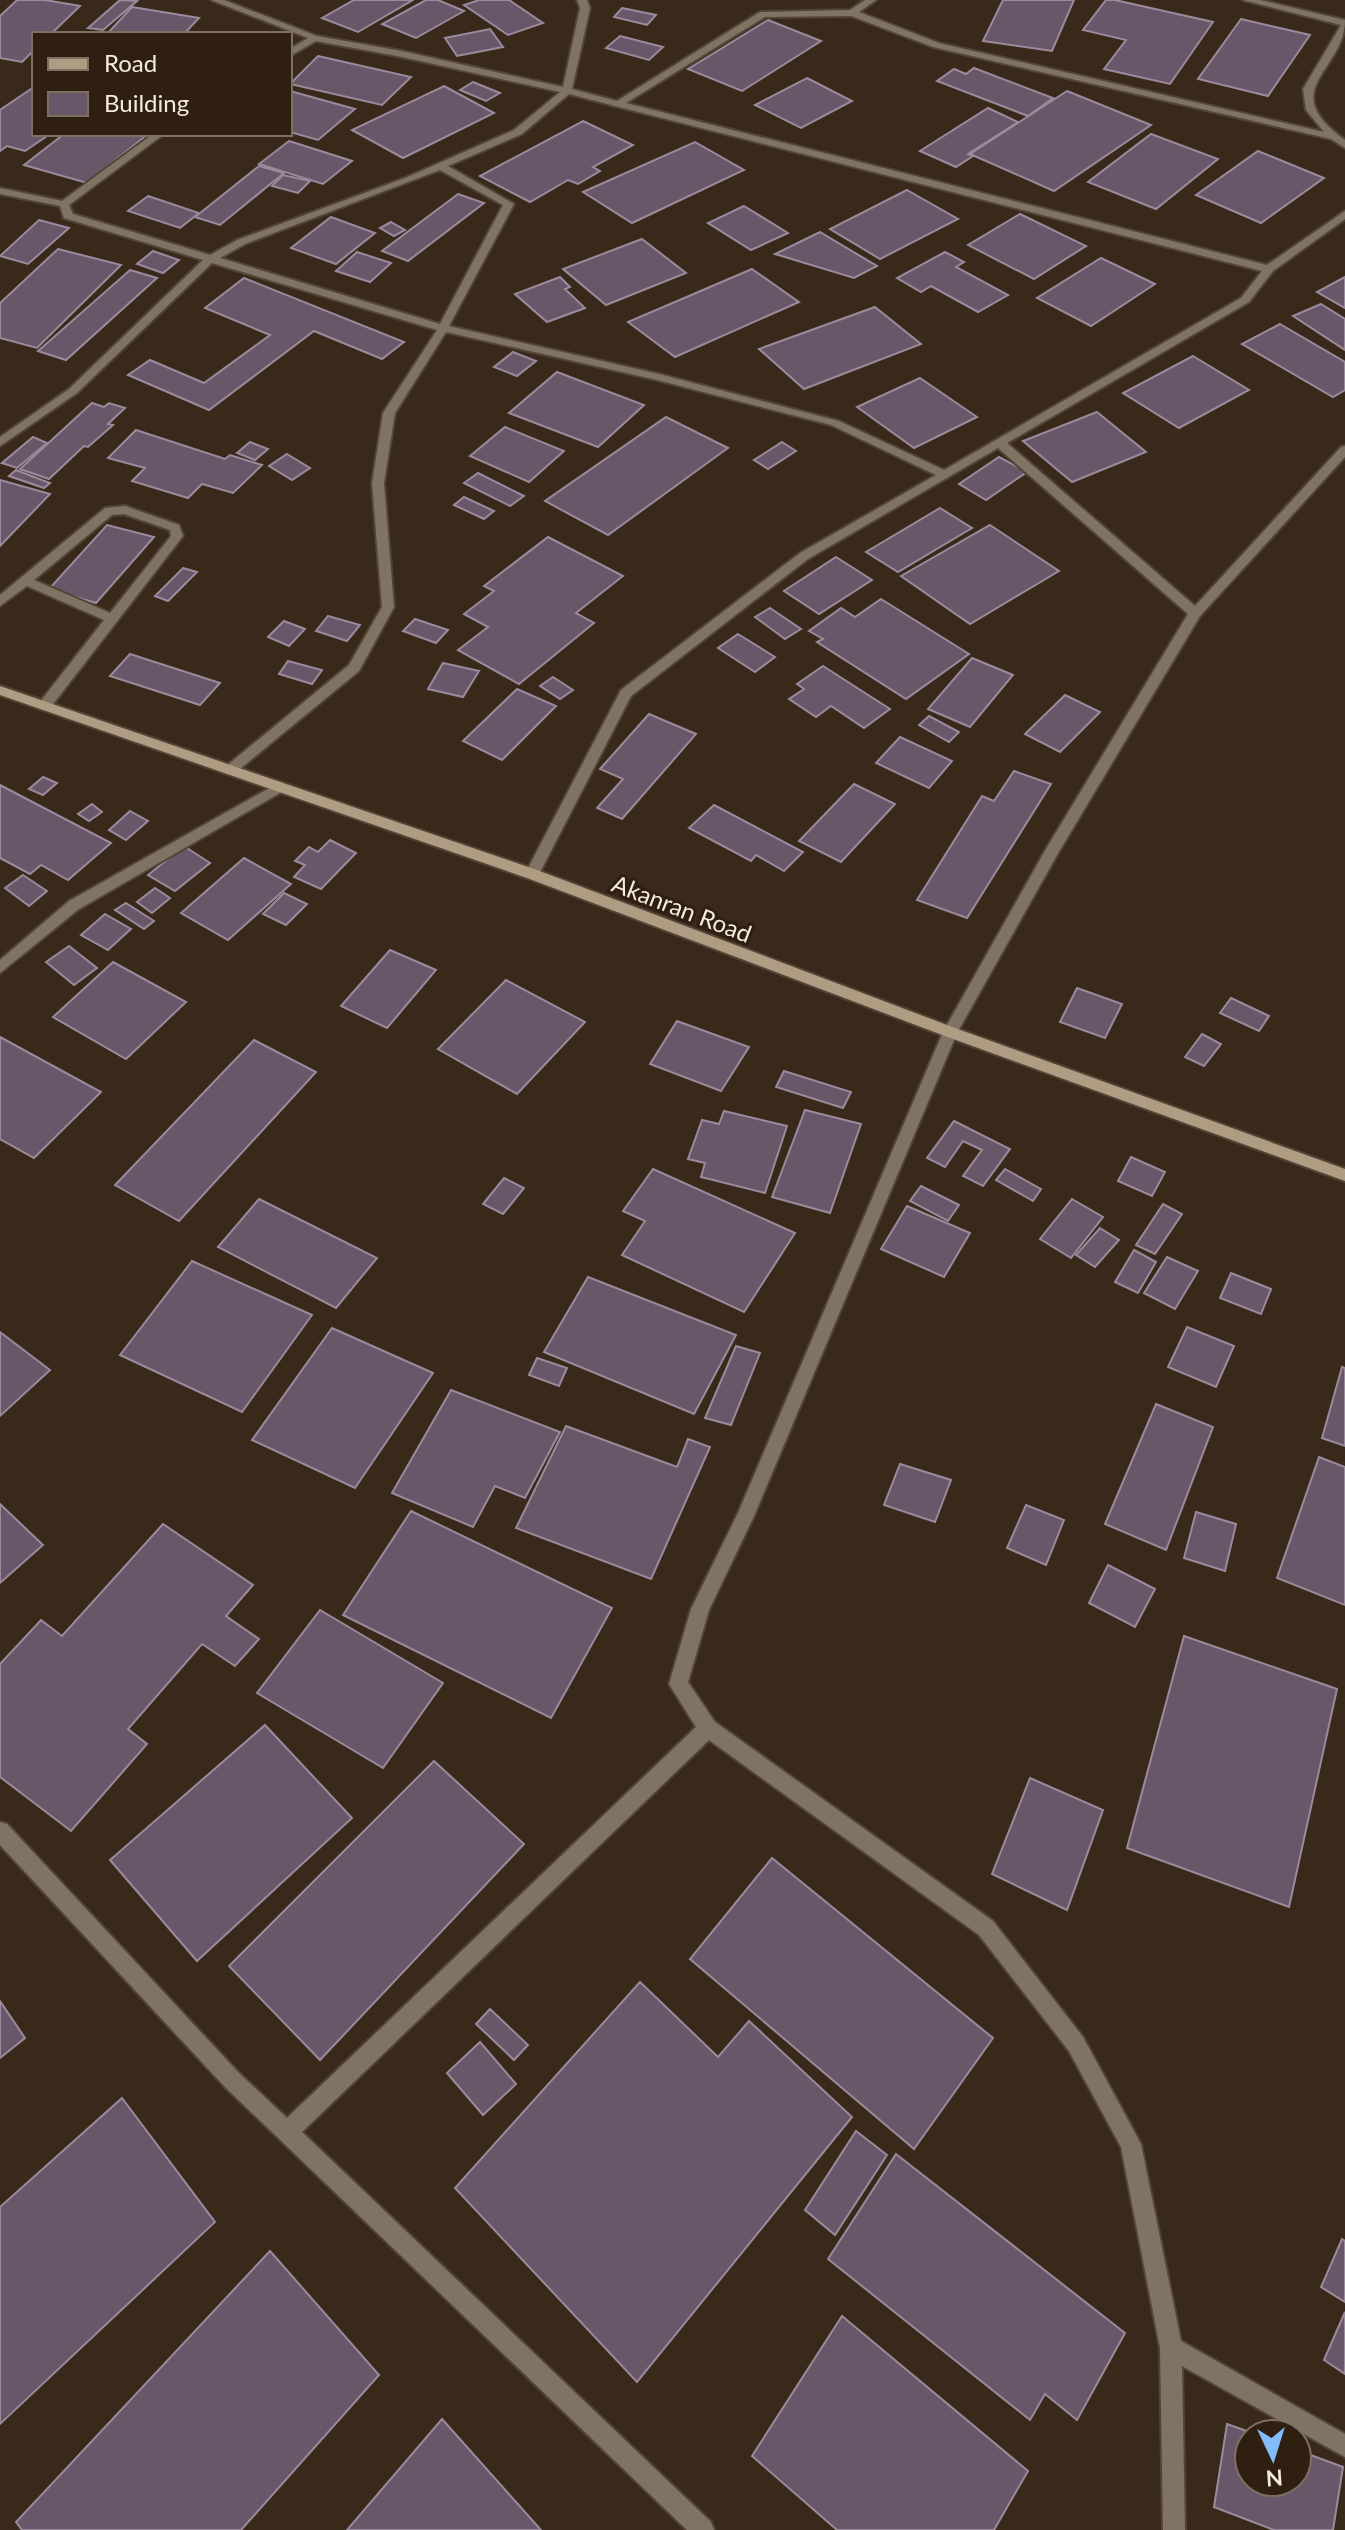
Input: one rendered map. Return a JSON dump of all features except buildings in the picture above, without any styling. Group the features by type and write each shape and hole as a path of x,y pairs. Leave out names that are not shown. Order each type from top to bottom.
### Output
{"main road":[{"name":"Akanran Road","path":"0,690 532,874 950,1032 1345,1175"}],"street":[{"path":"216,0 315,38 567,91 1269,269"},
{"path":"0,442 73,391 210,259 241,242 440,166 518,132 567,91 585,8 582,0"},
{"path":"852,13 871,0"},
{"path":"1248,0 1345,24 1308,89 1311,110 1345,145"},
{"path":"618,104 763,14 852,13 936,45 1334,137"},
{"path":"292,52 315,38"},
{"path":"0,191 64,204 156,136"},
{"path":"230,770 354,668 388,607 378,483 389,413 443,328 509,204 440,166"},
{"path":"64,204 68,216 443,328 659,377 835,423 946,475"},
{"path":"532,874 626,693 804,556 1245,300 1269,269 1345,214"},
{"path":"998,442 1195,613"},
{"path":"1174,2530 1171,2348 1131,2144 1076,2044 986,1928 708,1728 678,1684 700,1609 745,1516 950,1032 1051,853 1195,613 1345,450"},
{"path":"0,602 109,511 125,510 175,528 177,536 45,705"},
{"path":"26,581 112,619"},
{"path":"0,968 74,905 280,787"},
{"path":"287,2132 708,1728"},
{"path":"0,1831 232,2080 703,2530"},
{"path":"1171,2348 1345,2446"}]}
